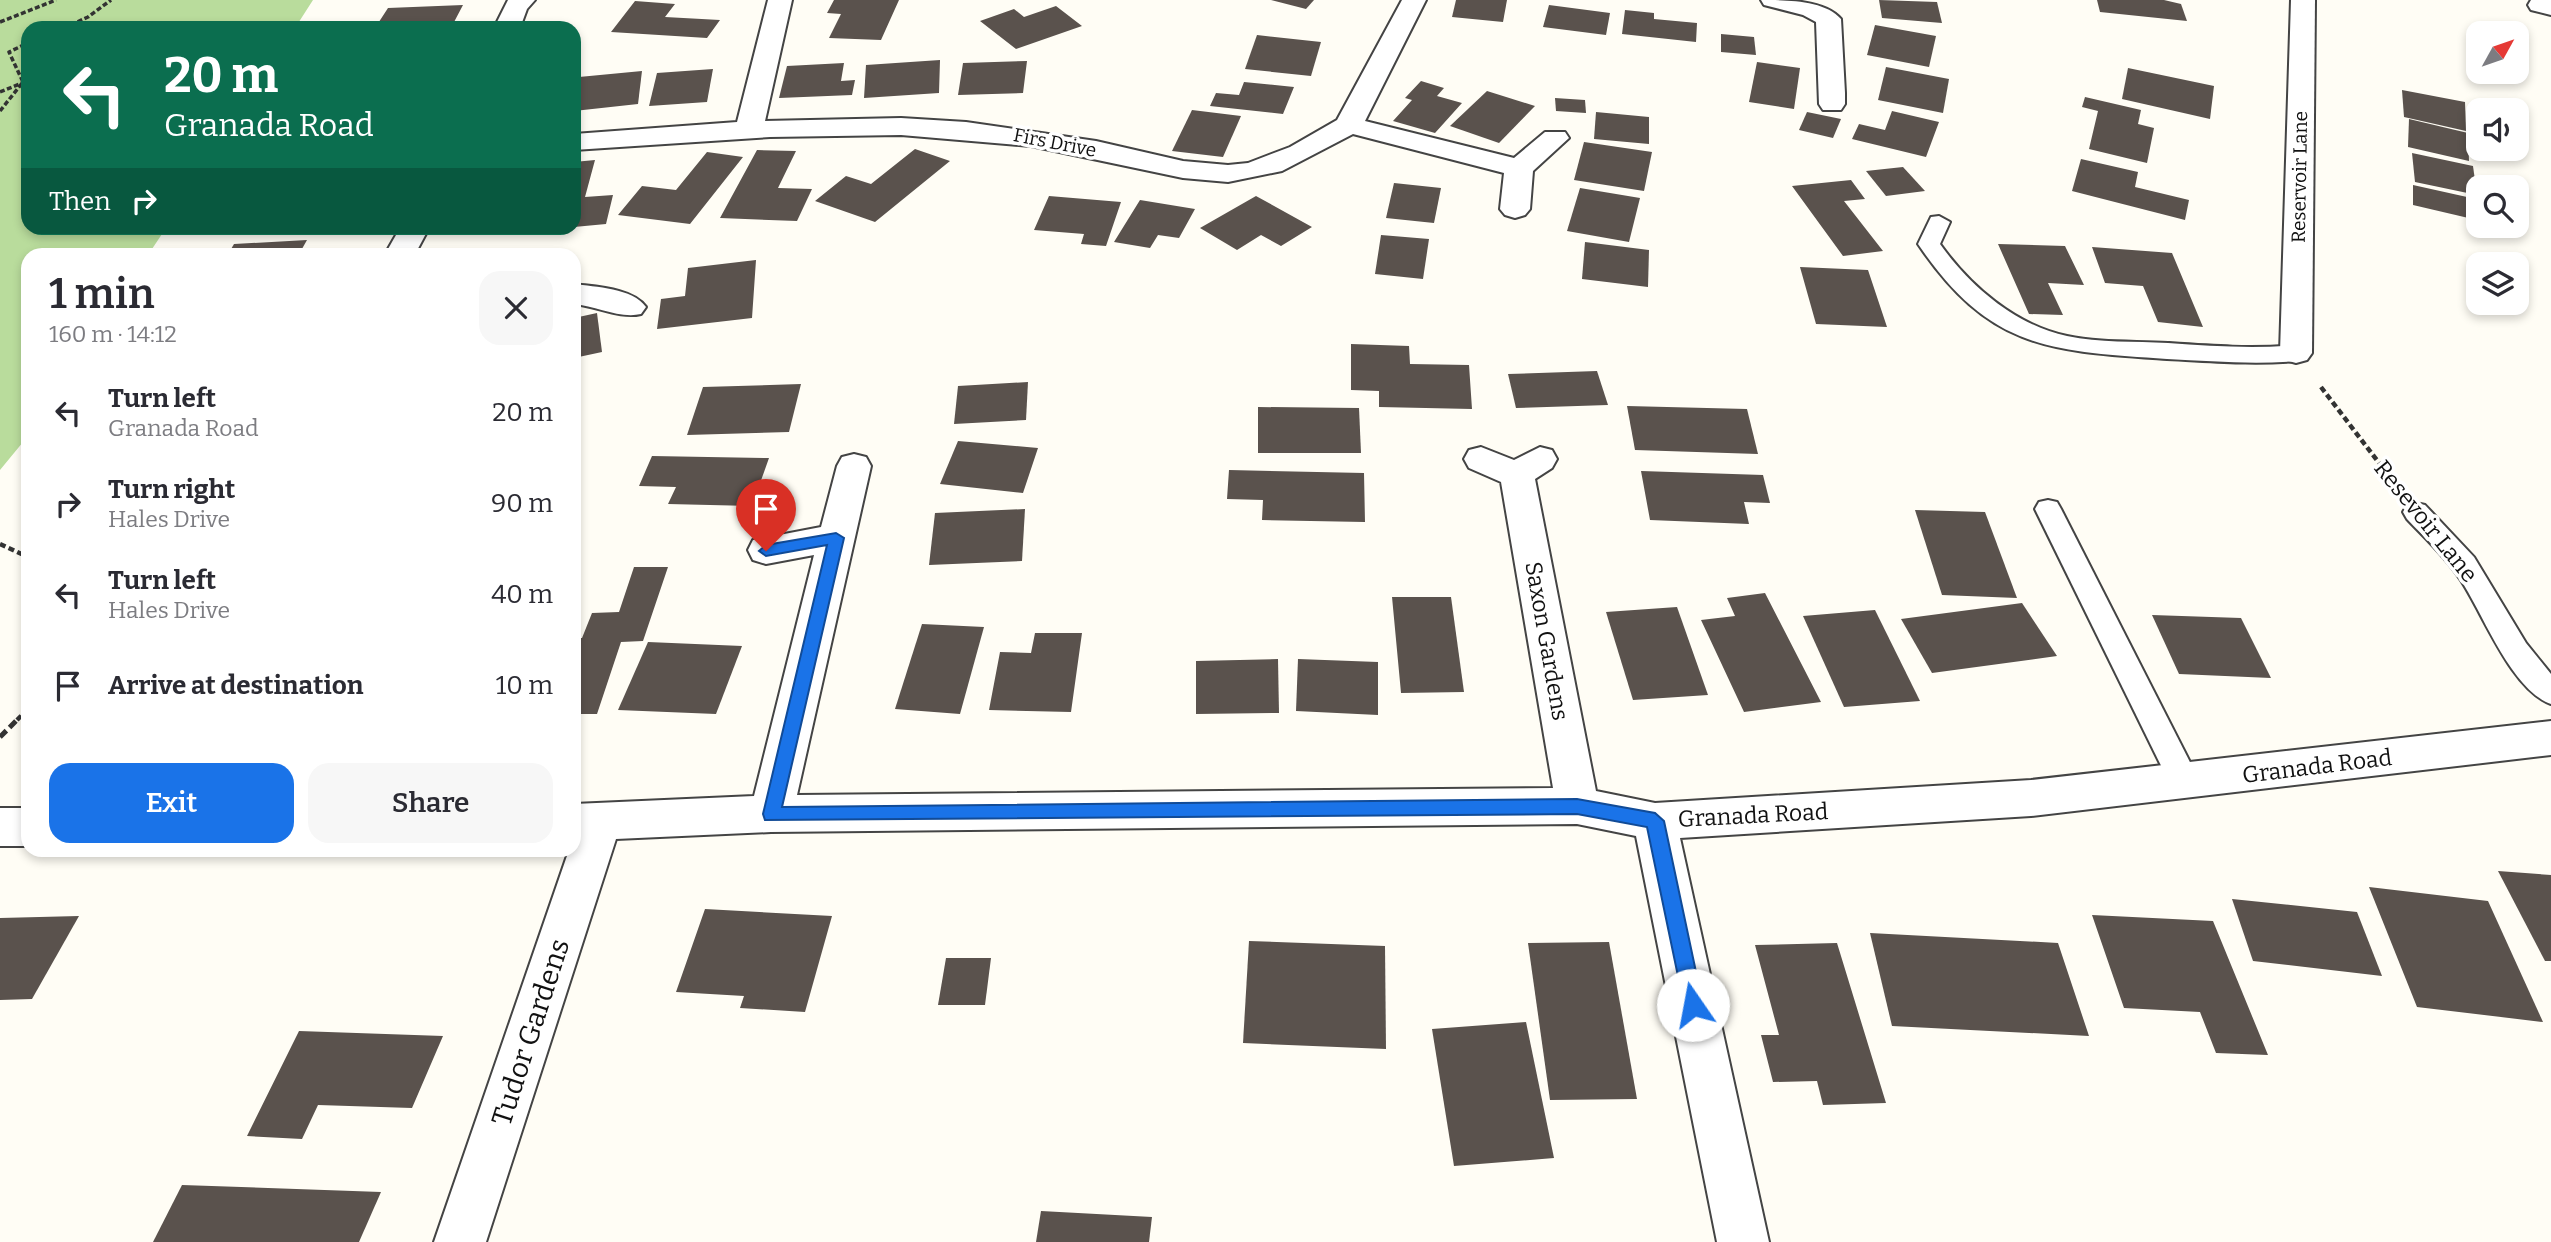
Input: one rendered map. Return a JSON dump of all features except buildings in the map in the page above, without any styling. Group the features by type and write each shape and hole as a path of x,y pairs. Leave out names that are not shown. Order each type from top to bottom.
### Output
{"street":[{"path":"510,21 516,6 523,0"},
{"path":"749,129 780,0"},
{"path":"1414,0 1349,125 1519,168"},
{"path":"1773,0 1812,10 1829,19 1826,48 1832,76 1832,104"},
{"name":"Reservoir Lane","path":"2296,353 2303,0"},
{"name":"Firs Drive","path":"581,141 749,129 979,128 1096,149 1182,170 1220,174 1272,165 1349,125"},
{"path":"1515,209 1519,168 1555,138"},
{"path":"581,295 601,297 630,307"},
{"name":"Saxon Gardens","path":"1481,459 1529,467 1577,806"},
{"path":"771,814 854,466"},
{"path":"766,551 836,538"},
{"name":"Granada Road","path":"587,822 771,814 1577,806 1655,821 2031,798 2551,738"},
{"path":"1655,821 1743,1242"},
{"name":"Tudor Gardens","path":"581,842 587,822"},
{"path":"0,827 21,827"},
{"name":"Tudor Gardens","path":"460,1242 576,857"}],"lane":[{"path":"1939,222 1929,244 1945,269 1973,296 2017,326 2066,344 2259,357 2296,353"},
{"path":"2048,509 2184,781"},
{"name":"Resevoir Lane","path":"2416,512 2468,570 2516,648 2541,683 2551,692"}],"path":[{"path":"0,22 56,0"},
{"path":"81,21 111,0"},
{"path":"21,47 9,52 21,78"},
{"path":"0,92 21,83"},
{"path":"0,111 21,85"},
{"name":"Resevoir Lane","path":"2296,353 2416,512"},
{"path":"0,544 21,554"},
{"path":"0,737 21,716"}],"green space":[{"path":"0,0 313,0 300,21 21,21 21,235 161,235 153,248 21,248 21,444 0,470"}],"route":[{"path":"766,551 836,538 771,814 1577,806 1655,821 1693,1005"}]}
